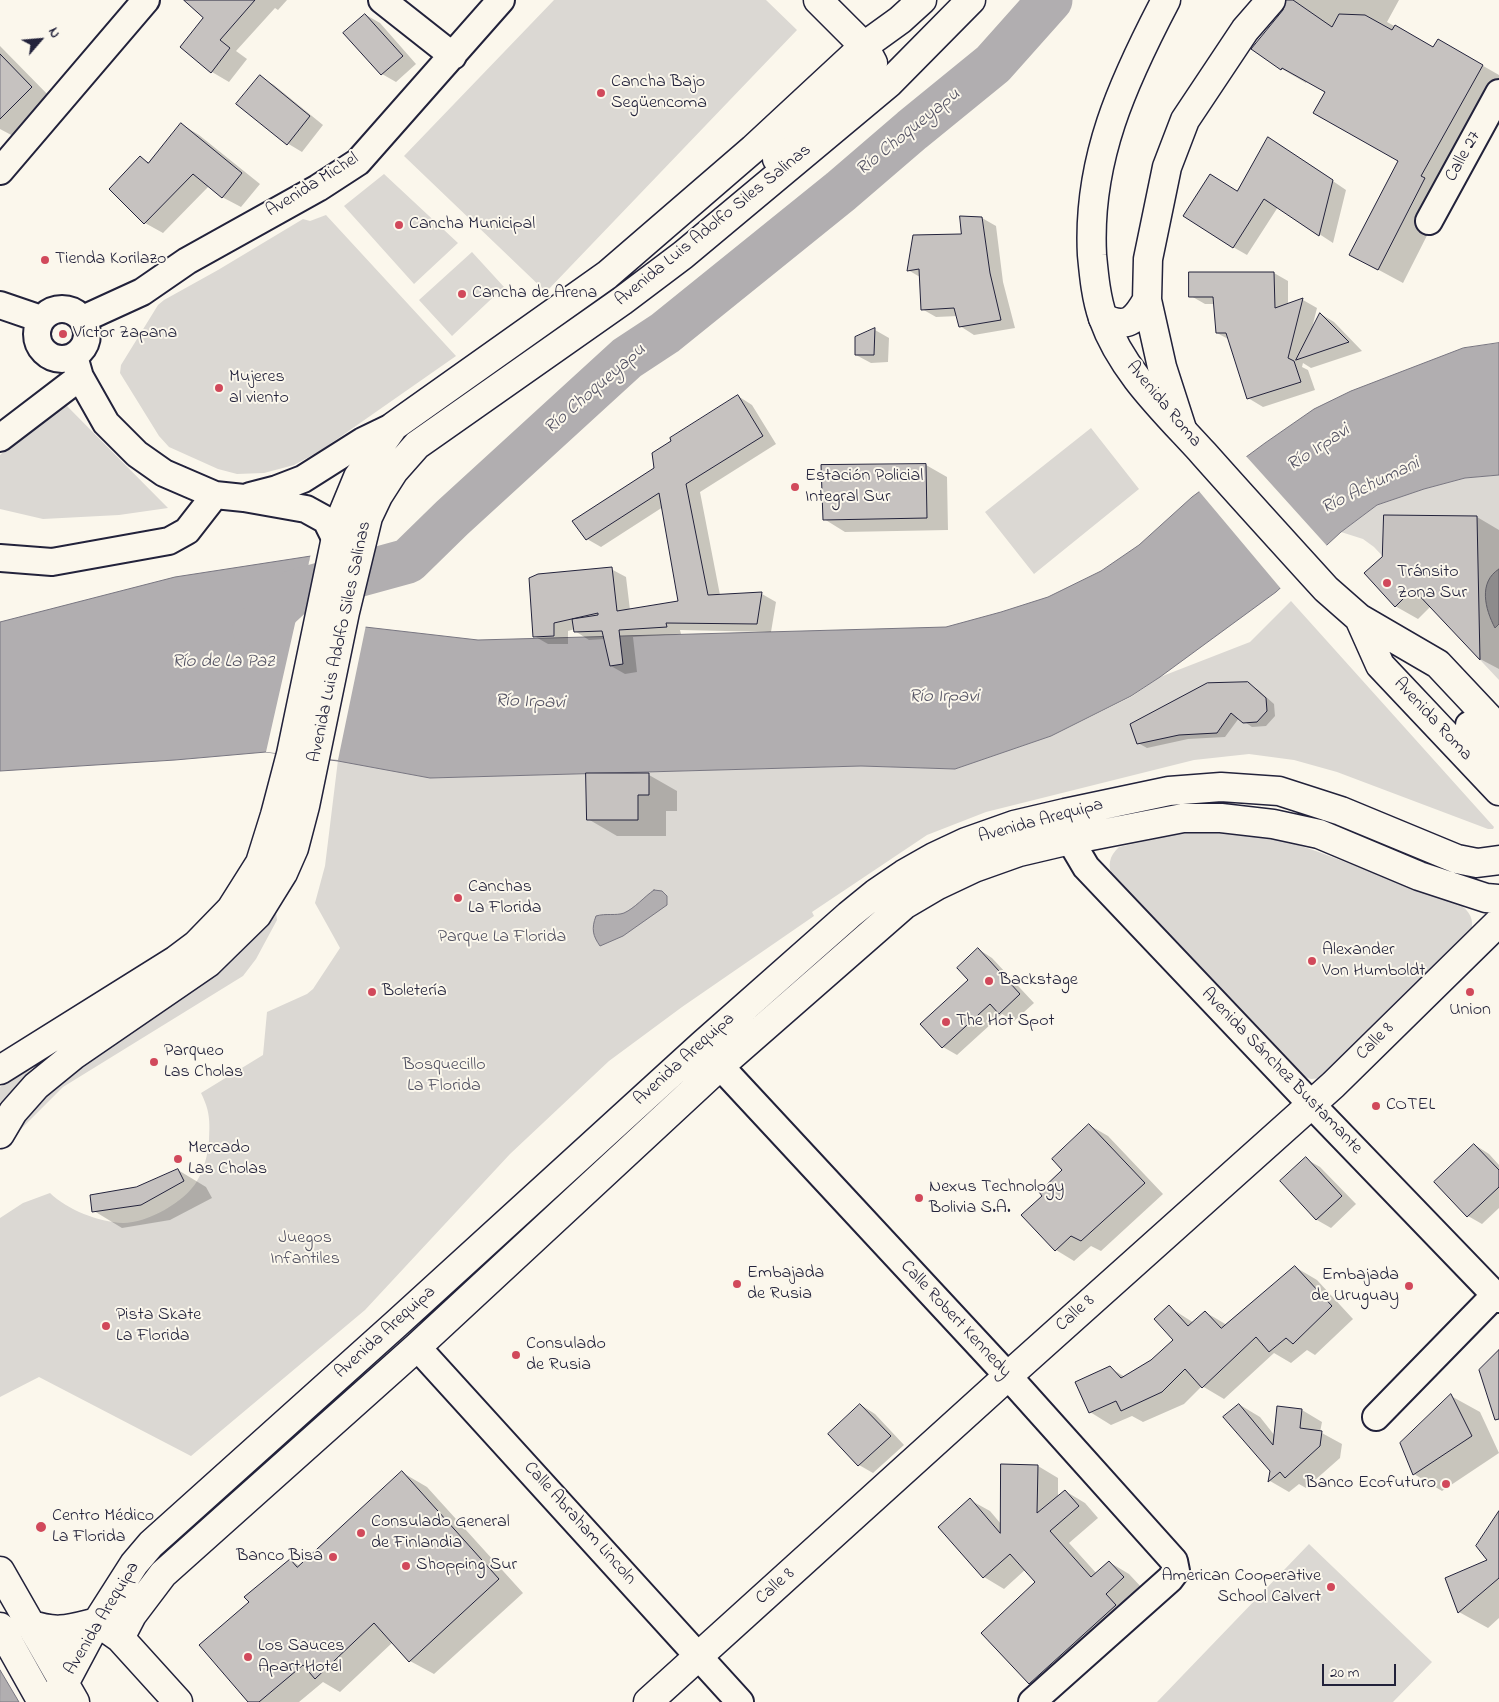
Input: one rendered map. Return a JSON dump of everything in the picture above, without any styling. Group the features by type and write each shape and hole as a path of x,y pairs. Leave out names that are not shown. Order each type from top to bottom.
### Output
{"main road":[{"path":"653,277 676,247 824,119 871,75 873,63 864,46 818,0"},
{"name":"Avenida Luis Adolfo Siles Salinas","path":"0,1134 13,1112 36,1086 74,1055 208,963 257,915 283,873 294,848 305,806 303,756 337,531 358,477 394,426 607,275 753,149 904,10 922,0"},
{"name":"Avenida Luis Adolfo Siles Salinas","path":"0,1070 176,960 196,945 231,909 260,863 275,816 303,756 345,612 368,517 378,496 394,471 417,445 622,301 683,255 890,83 971,0"},
{"name":"Avenida Roma","path":"1166,0 1123,87 1103,147 1095,188 1092,240 1094,279 1103,318 1130,371 1326,589 1359,618 1438,664 1499,728"},
{"path":"1182,430 1162,367 1147,300 1148,259 1167,167 1185,120 1245,30 1272,0"},
{"path":"1103,318 1114,323 1128,323 1138,314 1147,300"},
{"name":"Avenida Roma","path":"1359,618 1380,665 1499,791"},
{"name":"Avenida Arequipa","path":"62,1696 97,1622 134,1564 151,1544 702,1045 849,915 876,893 904,874 966,842 1014,825 1169,791 1221,787 1279,791 1341,811 1457,859 1477,864 1499,860"},
{"path":"1065,813 1070,840"},
{"name":"Avenida Arequipa","path":"120,1638 132,1615 163,1574 417,1347 720,1066 904,905 938,885 974,868 1019,852 1182,818 1221,818 1273,824 1318,834 1419,876 1486,898 1499,899"},
{"name":"Calle 8","path":"648,1702 1008,1376 1334,1085 1499,922"},
{"path":"702,1045 720,1066"},
{"path":"396,1324 417,1347"},
{"path":"0,1571 30,1624 62,1696"},
{"path":"30,1624 45,1629 64,1631 97,1622 120,1638 178,1702"},
{"path":"0,1627 42,1702"}],"street":[{"path":"0,171 146,0"},
{"path":"382,0 453,56"},
{"name":"Avenida Michel","path":"83,319 142,292 188,261 318,188 358,162 501,0"},
{"name":"Calle 27","path":"1429,221 1499,93"},
{"path":"0,305 41,320"},
{"path":"0,438 77,367 81,352 86,344 88,336 87,327 83,319 77,313 70,310 54,309 41,320 37,335 39,344 43,351 57,359 66,359 77,367 106,423 137,454 164,473 215,495 306,509 326,520 337,531"},
{"path":"244,498 277,489 303,479 363,441 394,426"},
{"path":"0,558 52,562 169,541 187,530 215,495"},
{"path":"1499,750 1475,725 1469,724 1469,730 1499,763"},
{"name":"Avenida Sánchez Bustamante","path":"1070,840 1086,867 1497,1297"},
{"name":"Calle Robert Kennedy","path":"720,1066 1008,1376 1174,1561 1176,1571 1170,1579 1032,1702"},
{"path":"1376,1417 1497,1297"},
{"name":"Calle Abraham Lincoln","path":"417,1347 740,1702"}],"green space":[{"name":"Cancha Bajo Següencoma","path":"554,0 766,0 797,30 546,292 404,156"},
{"name":"Cancha Municipal","path":"384,174 458,243 414,284 344,206"},
{"path":"326,215 456,356 320,451 294,465 264,473 237,474 218,469 169,447 159,436 120,373 121,365 158,305 303,219 310,221"},
{"name":"Cancha de Arena","path":"472,252 504,287 452,336 419,300"},
{"path":"62,401 168,508 119,515 43,519 0,509 0,455"},
{"path":"1091,428 1139,489 1034,574 985,512"},
{"path":"1499,475 1499,680 1374,547 1363,539 1341,532 1377,505 1424,489 1465,478"},
{"name":"Parque La Florida","path":"1291,601 1494,827 1493,829 1488,829 1337,772 1294,760 1249,754 1194,760 986,812 927,835 812,912 814,916 682,1007 609,1061 510,1154 365,1310 191,1456 39,1377 0,1397 0,1218 23,1203 50,1193 74,1210 94,1218 123,1223 133,1222 154,1215 175,1204 197,1181 208,1151 209,1116 201,1093 263,1055 267,1012 307,994 313,989 340,948 315,903 325,866 338,760 430,778 861,766 955,769 1051,736 1131,697 1160,677 1250,642"},
{"path":"1212,830 1271,836 1462,906 1472,920 1470,936 1322,1078 1311,1079 1302,1076 1111,874 1110,861 1119,847 1186,832"},
{"path":"276,912 277,920 256,959 243,976 63,1087 21,1129 17,1127 59,1082 99,1052 218,973 234,959"},
{"path":"27,1067 30,1070 0,1103 0,1087"},
{"path":"1309,1544 1432,1662 1393,1702 1157,1702"}],"water":[{"path":"1499,343 1499,475 1465,478 1424,489 1377,505 1341,532 1276,592 1131,696 1051,736 955,769 861,766 430,778 338,761 266,752 0,771 0,622 175,577 311,556 299,608 365,627 478,640 946,627 1048,597 1101,571 1139,545 1192,497 1314,409 1351,391 1463,348"},
{"path":"1499,569 1499,624 1495,628 1488,613 1485,596 1488,581 1492,574"},
{"path":"654,890 662,891 667,896 667,905 623,936 600,946 594,932 596,916 624,913"},
{"path":"0,1670 19,1702 0,1702"}],"pier":[{"path":"1245,455 1328,547 1282,590 1198,490"},
{"path":"311,553 313,556 302,606 366,625 338,760 266,752"}],"building":[{"path":"184,0 255,0 220,40 230,48 211,73 180,47 203,18"},
{"path":"1286,0 1293,0 1332,27 1339,14 1365,15 1392,30 1395,25 1433,47 1438,39 1483,65 1421,176 1425,178 1378,270 1349,255 1398,161 1313,113 1325,92 1282,68 1281,70 1251,49 1283,10"},
{"path":"365,14 403,56 381,75 343,33"},
{"path":"0,54 32,87 0,119"},
{"path":"260,75 310,116 287,145 236,104"},
{"path":"181,123 242,173 222,198 193,174 144,224 109,189 140,156 148,163"},
{"path":"1268,137 1333,180 1319,236 1264,199 1233,248 1183,216 1210,174 1237,191"},
{"path":"960,216 982,217 990,273 1001,320 959,327 954,308 921,310 919,269 907,271 913,235 961,234"},
{"path":"1189,272 1274,272 1275,308 1303,298 1288,358 1294,361 1301,382 1247,399 1226,333 1216,333 1213,297 1189,297"},
{"path":"1320,313 1349,342 1296,360"},
{"path":"875,328 874,355 855,355 855,337"},
{"path":"738,395 763,436 686,484 708,595 762,592 757,624 666,623 667,627 619,630 623,664 610,666 602,631 574,632 572,619 598,615 598,613 554,623 554,636 533,637 529,578 538,574 612,567 617,611 678,601 659,493 586,540 572,521 654,468 652,453 671,441 670,438"},
{"path":"926,464 927,518 823,520 821,465"},
{"path":"1384,515 1477,516 1480,660 1413,589 1395,607 1364,573 1382,557"},
{"path":"1248,682 1266,698 1267,711 1257,722 1243,723 1231,713 1217,733 1179,735 1137,744 1130,724 1207,683"},
{"path":"586,773 649,773 649,795 638,795 638,820 587,820"},
{"path":"978,948 1020,994 999,1014 990,1004 942,1048 920,1024 968,980 957,968"},
{"path":"1089,1124 1145,1183 1081,1241 1071,1236 1055,1251 1021,1215 1042,1196 1039,1192 1062,1170 1052,1159"},
{"path":"1474,1144 1499,1170 1499,1187 1467,1217 1434,1182"},
{"path":"1306,1157 1342,1196 1316,1220 1280,1181"},
{"path":"178,1169 184,1181 141,1205 92,1212 90,1195 136,1187"},
{"path":"1295,1266 1332,1306 1293,1344 1286,1338 1269,1352 1256,1337 1202,1388 1185,1369 1162,1392 1121,1411 1116,1401 1089,1413 1075,1382 1110,1366 1121,1378 1151,1360 1173,1340 1154,1319 1169,1305 1188,1326 1205,1311 1221,1328"},
{"path":"1499,1350 1499,1419 1495,1420 1479,1370"},
{"path":"1451,1394 1472,1436 1413,1475 1400,1443"},
{"path":"860,1404 891,1436 858,1466 828,1434"},
{"path":"1239,1404 1273,1445 1277,1406 1302,1409 1300,1428 1322,1431 1320,1446 1285,1478 1280,1472 1268,1482 1270,1471 1223,1417"},
{"path":"1001,1464 1038,1465 1037,1513 1065,1490 1079,1506 1050,1531 1091,1577 1109,1561 1124,1577 1106,1594 1116,1605 1029,1684 981,1633 1035,1582 1010,1554 983,1578 938,1527 970,1498 1000,1533"},
{"path":"402,1471 499,1579 409,1662 374,1623 315,1679 303,1665 259,1702 248,1702 199,1645 249,1602 244,1597 290,1559 297,1567"},
{"path":"1499,1511 1499,1578 1458,1613 1445,1578 1487,1560 1476,1546"}],"waterway":[{"name":"Río Choqueyapu","path":"255,629 295,592 408,561 452,518 627,358 665,333 841,191 993,64 1050,0"}],"place":[{"name":"Cancha Bajo Següencoma","path":"601,93"},
{"name":"Cancha Municipal","path":"399,225"},
{"name":"Tienda Korilazo","path":"45,260"},
{"name":"Cancha de Arena","path":"462,294"},
{"name":"Víctor Zapana","path":"63,334"},
{"name":"Mujeres al viento","path":"219,388"},
{"name":"Estación Policial Integral Sur","path":"795,487"},
{"name":"Tránsito Zona Sur","path":"1387,583"},
{"name":"Canchas La Florida","path":"458,898"},
{"name":"Alexander Von Humboldt","path":"1312,961"},
{"name":"Backstage","path":"989,981"},
{"name":"Boletería","path":"372,992"},
{"name":"Union","path":"1470,992"},
{"name":"The Hot Spot","path":"946,1022"},
{"name":"Parqueo Las Cholas","path":"154,1062"},
{"name":"COTEL","path":"1376,1106"},
{"name":"Mercado Las Cholas","path":"178,1159"},
{"name":"Nexus Technology Bolivia S.A.","path":"919,1198"},
{"name":"Embajada de Rusia","path":"737,1284"},
{"name":"Embajada de Uruguay","path":"1409,1286"},
{"name":"Pista Skate La Florida","path":"106,1326"},
{"name":"Consulado de Rusia","path":"516,1355"},
{"name":"Banco Ecofuturo","path":"1446,1484"},
{"name":"Centro Médico La Florida","path":"41,1527"},
{"name":"Consulado General de Finlandia","path":"361,1533"},
{"name":"Banco Bisa","path":"333,1557"},
{"name":"Shopping Sur","path":"406,1566"},
{"name":"American Cooperative School Calvert","path":"1331,1587"},
{"name":"Los Sauces Apart Hotel","path":"248,1657"}],"water label":[{"name":"Río Irpavi","path":"1319,449"},
{"name":"Río Achumani","path":"1371,487"},
{"name":"Río de La Paz","path":"223,663"},
{"name":"Río Irpavi","path":"944,698"},
{"name":"Río Irpavi","path":"530,703"}],"park label":[{"name":"Bosquecillo La Florida","path":"444,1076"},
{"name":"Juegos Infantiles","path":"305,1249"}]}
